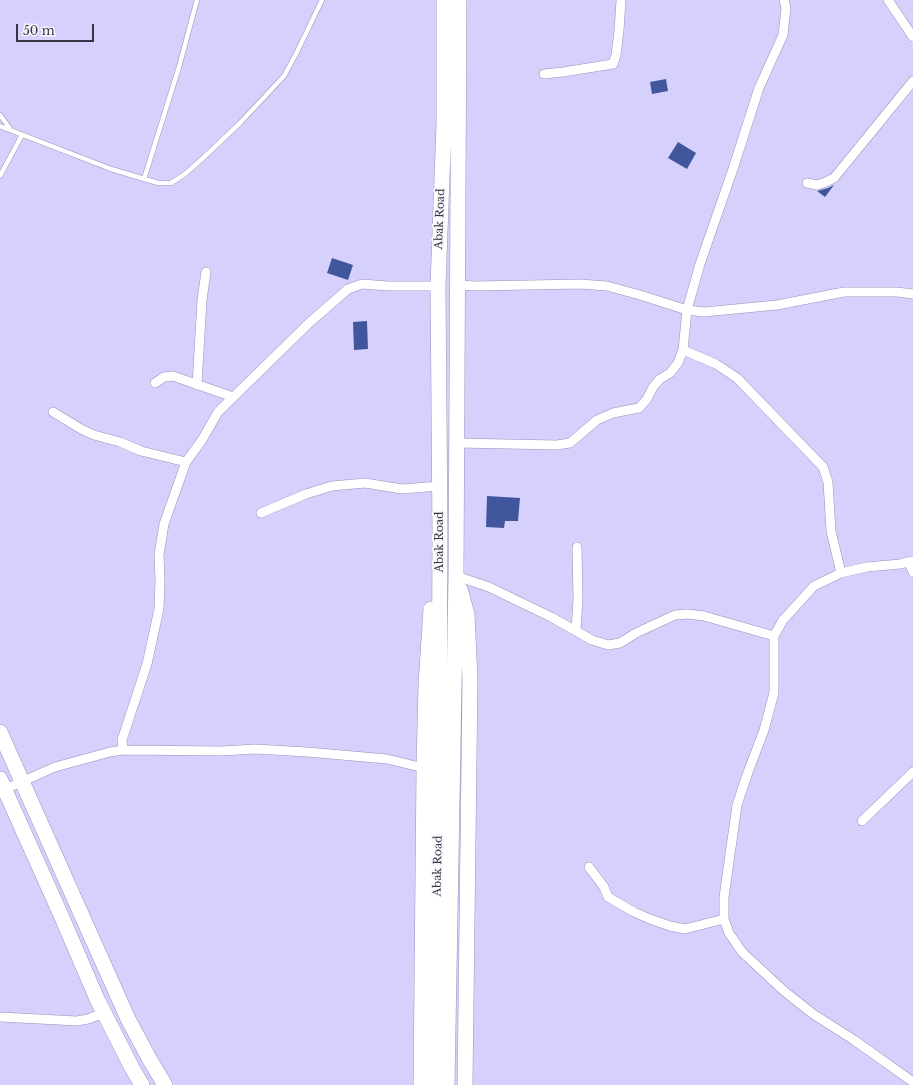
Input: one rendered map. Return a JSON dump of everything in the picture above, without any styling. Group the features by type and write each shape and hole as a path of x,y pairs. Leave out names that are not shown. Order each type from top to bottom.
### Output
{"highway":[{"name":"Abak Road","path":"434,1085 439,759 440,486 438,286 444,124 444,0"},
{"name":"Abak Road","path":"447,1085 456,576 459,0"},
{"path":"420,1085 426,684 430,614 440,535"},
{"path":"456,576 467,614 470,678 465,1085"},
{"path":"0,732 128,1019 165,1085"},
{"path":"2,786 104,1013 142,1085"}],"street":[{"path":"544,74 613,64 620,31 621,0"},
{"path":"457,443 557,445 570,443 597,420 613,413 639,408 653,387 660,379 670,373 678,363 683,350 687,310 700,264 734,170 759,88 783,35 786,8 784,0"},
{"path":"888,0 913,37"},
{"path":"807,183 817,185 834,178 913,81"},
{"path":"198,385 202,300 206,272"},
{"path":"123,750 122,740 147,664 159,610 159,555 164,524 186,462 202,440 218,412 309,323 348,289 362,284 388,286 438,286"},
{"path":"458,285 580,284 607,286 687,310 704,312 777,306 844,292 897,292 913,294"},
{"path":"683,350 716,364 737,378 823,468 828,482 832,537 841,573"},
{"path":"155,383 164,377 173,376 233,397"},
{"path":"53,412 94,435 120,442 141,451 186,462"},
{"path":"261,513 306,494 332,486 365,483 402,489 440,486"},
{"path":"576,630 578,599 577,547"},
{"path":"913,572 911,561 867,567 841,573 814,586 783,620 774,636 774,693 764,730 746,775 737,805 724,897 724,919 729,933 742,952 784,991 813,1014 854,1040 913,1082"},
{"path":"456,576 489,588 576,630 592,640 608,645 620,643 642,630 675,615 688,614 704,616 774,636"},
{"path":"2,786 22,781 55,767 110,752 123,750 222,751 255,749 307,752 387,759 424,768"},
{"path":"862,821 913,772"},
{"path":"589,867 604,887 608,896 634,912 650,919 670,926 685,929 724,919"},
{"path":"0,1017 78,1021 104,1013"}],"lane":[{"path":"144,179 179,67 197,0"},
{"path":"0,126 111,169 158,183 171,183 185,174 240,122 284,76 322,0"},
{"path":"0,115 12,131"},
{"path":"0,176 22,135"}],"building":[{"path":"666,79 668,91 652,94 650,82"},
{"path":"678,142 696,153 687,169 668,158"},
{"path":"834,185 825,197 817,191 828,188"},
{"path":"332,258 353,265 348,280 327,273"},
{"path":"367,321 368,349 354,350 353,322"},
{"path":"487,496 520,498 518,521 505,521 504,528 486,527"}]}
